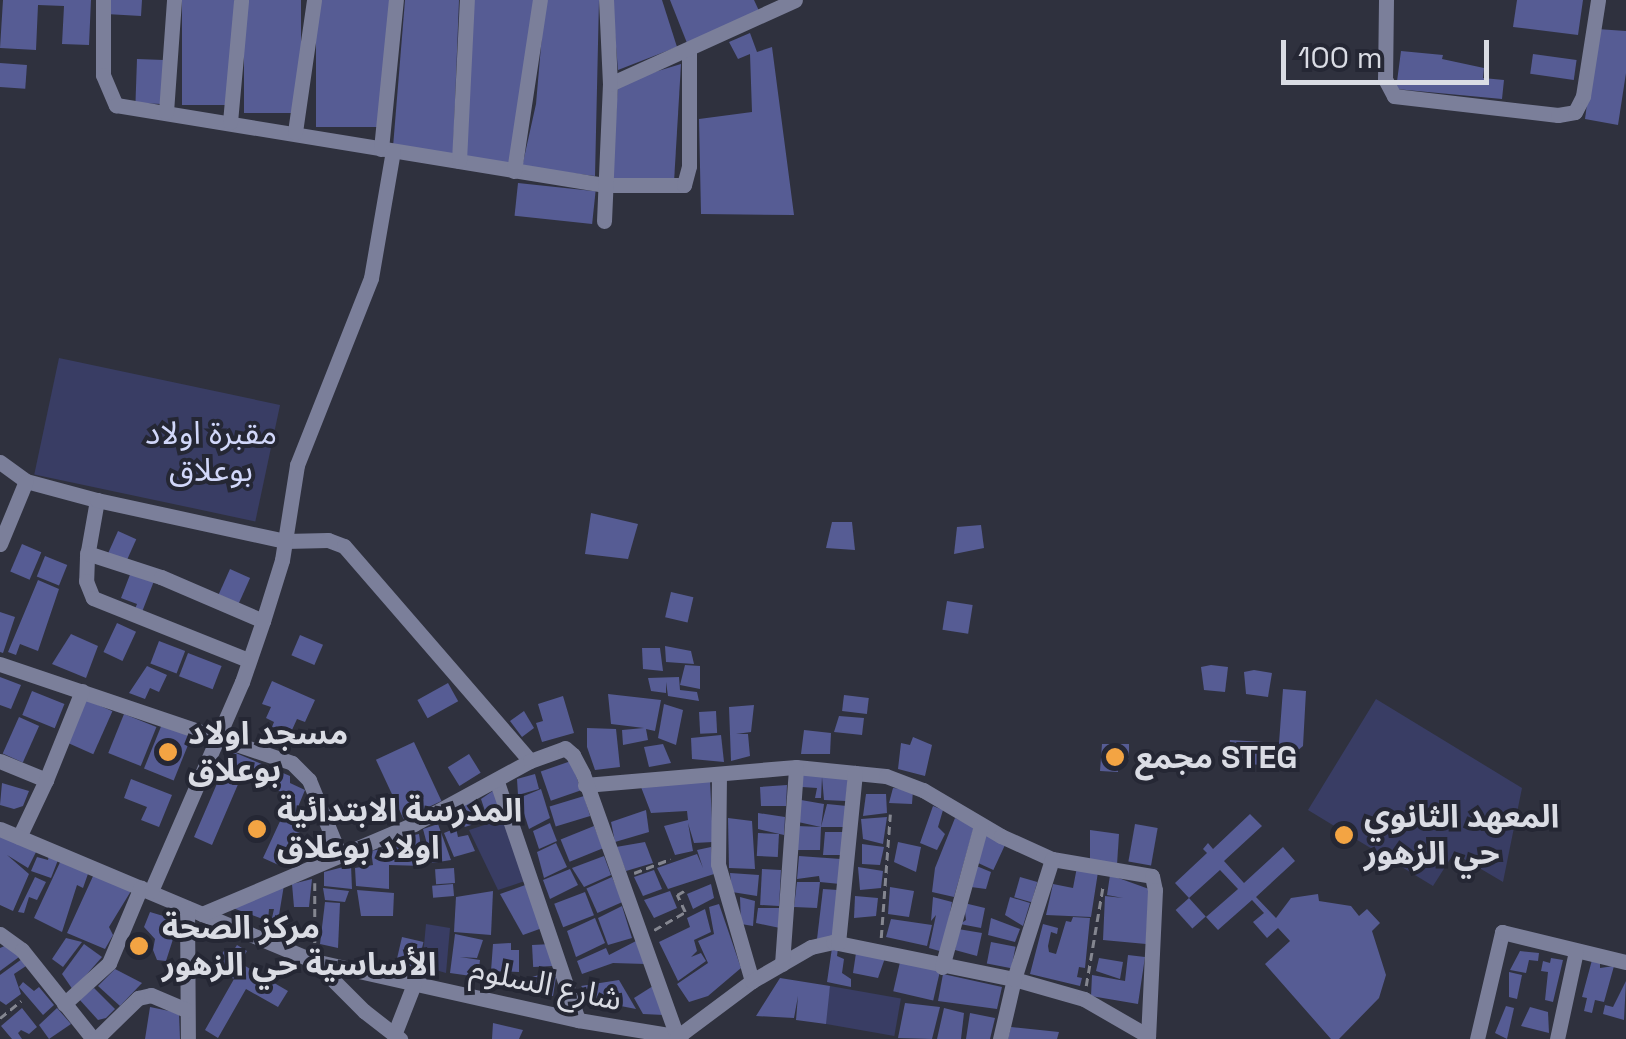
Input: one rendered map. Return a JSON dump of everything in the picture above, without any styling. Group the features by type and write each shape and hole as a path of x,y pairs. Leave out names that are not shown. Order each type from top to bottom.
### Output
{"street":[{"path":"103,0 103,75 116,105 606,185 684,185 689,166 689,50"},
{"path":"166,112 174,0"},
{"path":"230,122 241,0"},
{"path":"294,132 314,0"},
{"path":"64,1004 108,964 218,736 263,621 285,542 307,434 372,278 387,150 396,0"},
{"path":"459,161 467,0"},
{"path":"514,170 540,0"},
{"path":"604,221 610,84 606,0"},
{"path":"610,84 689,50 767,7 794,0"},
{"path":"1386,0 1385,80 1394,96 1558,115 1574,112 1583,96 1598,0"},
{"path":"0,462 26,481 97,500 285,542 328,540 344,546 530,761"},
{"path":"0,544 26,481"},
{"path":"97,500 87,553 86,581 93,598 104,606 248,660"},
{"path":"87,553 161,577 263,621"},
{"path":"0,664 218,736 303,770 340,856"},
{"path":"19,836 82,691"},
{"path":"188,1039 194,911 340,856 497,782 530,761 565,748 574,755 640,938 684,1038 752,981 812,947 838,943 942,967 1014,978 1084,999 1148,1038 1154,882 1144,872 1052,859 981,825 902,780 796,767 585,785"},
{"path":"0,761 46,780"},
{"path":"782,964 796,767"},
{"path":"838,943 855,773"},
{"path":"719,774 718,864 752,981"},
{"path":"497,782 578,1020"},
{"path":"942,967 981,825"},
{"name":"شارع السلوم","path":"0,829 314,961 578,1020 684,1038"},
{"path":"1000,1039 1014,978 1052,859"},
{"path":"1477,1039 1502,932 1626,962"},
{"path":"0,934 22,950 64,1004 102,1037 138,998 151,995 187,1010"},
{"path":"1557,1039 1576,951"},
{"path":"314,961 397,1037 414,984"}],"path":[{"path":"880,952 890,814"},
{"path":"618,879 670,858"},
{"path":"313,867 318,908 314,961"},
{"path":"1084,999 1106,869"},
{"path":"640,938 685,912 677,895 684,891"},
{"path":"0,1018 21,1001"}],"green space":[{"name":"مقبرة اولاد بوعلاق","path":"59,358 280,405 255,521 34,474"},
{"path":"1376,699 1522,788 1503,882 1454,853 1433,886 1308,810"},
{"path":"506,818 528,880 498,890 469,830"},
{"path":"426,924 450,928 446,973 422,966"},
{"path":"830,986 901,999 894,1036 823,1023"}],"building":[{"path":"3,0 91,0 89,45 62,44 64,6 38,5 36,50 0,48"},
{"path":"108,0 142,0 141,16 106,14"},
{"path":"182,0 234,0 234,105 182,105"},
{"path":"244,0 301,0 301,113 244,113"},
{"path":"316,0 389,0 389,127 316,127"},
{"path":"405,0 459,0 453,154 393,147"},
{"path":"471,0 536,0 510,167 463,156"},
{"path":"545,0 599,0 595,176 522,167 536,104"},
{"path":"612,0 662,0 677,47 618,70"},
{"path":"670,0 754,0 760,13 687,43"},
{"path":"1517,0 1583,0 1578,35 1513,27"},
{"path":"1597,29 1626,31 1626,73 1618,125 1585,119"},
{"path":"750,33 757,52 772,47 794,215 701,214 699,119 752,112 750,54 738,59 729,42"},
{"path":"1401,51 1443,55 1442,59 1484,68 1483,78 1504,80 1502,99 1396,89"},
{"path":"1533,54 1577,60 1574,80 1530,74"},
{"path":"137,59 164,60 162,104 135,103"},
{"path":"0,63 27,65 25,89 0,87"},
{"path":"681,64 674,182 612,178 618,83"},
{"path":"518,183 596,191 592,224 515,216"},
{"path":"591,513 638,524 628,559 585,554"},
{"path":"832,522 852,522 855,550 826,548"},
{"path":"981,525 984,548 954,554 957,527"},
{"path":"118,531 136,539 127,561 108,553"},
{"path":"22,544 41,552 30,580 10,572"},
{"path":"45,556 67,565 59,585 37,576"},
{"path":"230,569 250,578 239,604 219,595"},
{"path":"131,572 154,581 142,612 135,609 137,604 121,598"},
{"path":"38,580 59,589 38,651 20,644 16,655 8,652"},
{"path":"671,592 693,597 688,623 665,617"},
{"path":"947,601 973,605 968,634 942,630"},
{"path":"0,612 15,617 3,653 0,652"},
{"path":"117,623 136,632 123,661 103,652"},
{"path":"71,634 98,646 86,678 52,664"},
{"path":"300,635 323,645 314,665 291,655"},
{"path":"159,641 185,651 177,673 150,663"},
{"path":"665,646 691,651 694,664 666,662"},
{"path":"642,648 660,648 663,671 643,669"},
{"path":"188,653 222,666 213,689 179,676"},
{"path":"685,665 700,666 700,689 680,685"},
{"path":"147,666 167,675 159,692 150,688 145,699 129,693"},
{"path":"1201,667 1228,667 1225,692 1204,690"},
{"path":"1244,672 1272,673 1268,697 1246,694"},
{"path":"0,677 21,685 11,709 0,705"},
{"path":"679,677 680,690 697,692 699,701 668,696 666,682 666,693 651,691 648,678"},
{"path":"272,681 315,700 305,722 297,719 292,730 285,727 283,732 272,727 274,722 266,718 271,707 262,704"},
{"path":"448,683 458,701 428,718 417,700"},
{"path":"1283,689 1306,691 1303,746 1279,766 1228,763 1230,740 1279,743"},
{"path":"32,691 64,704 55,728 22,715"},
{"path":"608,694 661,700 655,731 646,729 648,740 623,745 622,730 644,728 611,724"},
{"path":"844,695 869,698 867,714 842,711"},
{"path":"563,696 574,733 542,742 536,723 543,721 538,704"},
{"path":"85,699 112,711 93,754 66,742"},
{"path":"664,704 683,710 676,745 658,738"},
{"path":"754,705 751,732 736,734 748,734 750,756 731,761 729,707"},
{"path":"524,711 534,728 522,737 510,721"},
{"path":"716,711 717,733 700,734 699,712"},
{"path":"124,714 156,727 141,766 108,753"},
{"path":"839,716 864,718 862,735 834,732"},
{"path":"19,717 39,726 23,762 3,754"},
{"name":"مسجد اولاد بوعلاق","path":"162,724 192,736 174,780 144,769"},
{"path":"587,728 616,729 620,767 595,770 587,747"},
{"path":"804,730 831,733 830,754 801,754"},
{"path":"721,735 724,762 692,759 691,738"},
{"path":"913,737 932,745 925,776 898,769 901,743 910,745"},
{"path":"414,742 441,801 403,819 376,760"},
{"path":"663,744 671,763 649,767 644,747"},
{"name":"مجمع STEG","path":"1102,744 1129,744 1129,759 1118,764 1118,772 1100,771"},
{"name":"المدرسة الابتدائية اولاد بوعلاق","path":"231,751 290,776 290,783 305,790 298,807 309,812 283,867 263,858 288,804 284,793 242,775 212,845 194,837"},
{"path":"469,754 481,773 459,786 448,767"},
{"path":"571,761 581,790 551,801 541,771"},
{"path":"801,771 848,778 846,801 824,800 822,777 821,798 815,798 817,788 802,787"},
{"path":"535,774 539,789 518,795 517,779"},
{"path":"131,779 172,795 159,827 141,820 147,807 124,798"},
{"path":"710,780 713,842 694,843 688,823 693,851 675,855 664,826 688,820 687,811 651,813 641,787"},
{"path":"2,783 29,791 23,806 14,809 0,805"},
{"path":"787,785 786,806 761,806 760,787"},
{"path":"497,788 505,814 488,820 481,799"},
{"path":"893,788 913,790 912,804 889,803"},
{"path":"541,789 550,818 529,829 519,798"},
{"path":"866,794 886,794 887,813 863,816"},
{"path":"584,796 590,816 556,827 550,807"},
{"path":"477,800 484,821 465,827 458,806"},
{"path":"801,800 824,804 821,827 798,822"},
{"path":"827,804 847,806 845,827 821,827"},
{"path":"933,806 943,810 938,827 945,834 937,850 920,843"},
{"path":"646,810 649,832 615,842 611,822"},
{"path":"758,813 785,817 784,835 758,829"},
{"path":"1250,814 1262,826 1224,861 1244,883 1283,847 1295,861 1256,897 1276,918 1291,898 1318,894 1319,901 1351,906 1359,916 1367,909 1380,923 1372,931 1386,975 1379,998 1339,1039 1331,1039 1265,964 1290,941 1278,928 1267,938 1253,922 1264,913 1252,900 1218,930 1206,917 1238,889 1220,870 1189,898 1175,883 1207,853 1203,849 1208,843 1213,849"},
{"path":"887,817 883,844 863,839 861,819"},
{"path":"728,818 752,821 755,869 729,868"},
{"path":"955,818 974,827 954,897 932,892 935,868"},
{"path":"550,823 557,841 539,849 533,831"},
{"path":"438,824 451,860 432,863 423,829"},
{"path":"1135,824 1158,828 1151,865 1128,861"},
{"path":"594,826 603,848 570,862 561,839"},
{"path":"797,826 821,827 820,850 796,850"},
{"path":"456,828 458,837 468,835 475,851 454,857 444,833"},
{"path":"1090,830 1119,834 1117,865 1090,860"},
{"path":"825,832 847,832 843,855 823,855"},
{"path":"758,833 779,834 778,857 757,856"},
{"path":"419,834 424,866 389,865 389,889 356,886 355,868 373,865 371,851 390,847 390,840"},
{"path":"987,834 1006,843 993,870 974,861"},
{"path":"0,836 37,850 28,868 7,855 29,874 13,911 0,905"},
{"path":"645,842 653,863 626,871 616,847"},
{"path":"898,842 921,847 916,872 894,862"},
{"path":"556,843 567,867 544,878 537,852"},
{"path":"862,844 884,847 880,865 862,864"},
{"path":"711,847 714,874 668,889 657,868 697,854 703,868 697,850"},
{"path":"49,854 58,860 51,878 31,871 37,857 48,860"},
{"path":"604,856 611,875 584,887 572,868"},
{"path":"799,856 841,859 840,884 820,882 819,876 797,879"},
{"path":"62,858 89,871 83,888 77,885 62,932 34,918"},
{"path":"351,865 352,889 324,886 324,872"},
{"path":"974,865 991,872 986,889 971,887"},
{"path":"858,867 883,871 881,888 860,890"},
{"path":"1077,867 1098,872 1091,917 1046,915 1053,884 1073,888"},
{"path":"454,868 455,883 436,884 435,869"},
{"path":"570,869 578,885 550,899 543,880"},
{"path":"762,869 781,870 779,906 760,905"},
{"path":"654,870 662,889 643,896 634,877"},
{"path":"730,873 759,875 757,896 732,892"},
{"path":"94,874 131,891 109,927 113,935 105,949 67,933"},
{"path":"1110,875 1149,889 1146,944 1103,940 1105,896 1123,898 1107,895"},
{"path":"35,877 46,882 37,900 29,897 24,913 18,912"},
{"path":"612,877 623,902 597,913 586,888"},
{"path":"1020,877 1037,882 1032,902 1014,897"},
{"path":"312,879 309,907 294,907 292,884"},
{"path":"797,882 820,882 817,908 794,907"},
{"path":"453,884 454,896 433,898 432,886"},
{"path":"528,884 545,927 523,935 500,894"},
{"path":"711,884 714,898 693,909 687,894"},
{"path":"284,885 278,921 272,918 274,909 269,909 268,921 230,907"},
{"path":"890,887 914,891 909,917 888,914"},
{"path":"323,888 349,891 345,902 325,900"},
{"path":"823,889 838,890 834,938 817,939"},
{"path":"357,890 394,893 393,916 361,916"},
{"path":"493,891 491,935 454,932 456,897"},
{"path":"670,891 677,908 654,918 644,900"},
{"path":"585,892 594,915 563,927 554,904"},
{"path":"855,896 878,898 876,916 854,918"},
{"path":"740,897 755,901 753,926 741,924"},
{"path":"933,897 952,902 943,952 929,948 936,915 931,921"},
{"path":"1010,897 1030,903 1023,926 1005,915"},
{"path":"1189,898 1206,917 1192,929 1176,910"},
{"path":"325,902 340,903 338,948 320,944"},
{"path":"964,903 985,908 981,928 960,924 966,920"},
{"path":"719,904 741,968 708,996 689,1002 677,984 708,963 698,941 714,934 709,907"},
{"path":"622,906 632,938 608,945 598,918"},
{"path":"758,908 781,908 780,928 756,923"},
{"path":"705,909 711,932 694,940 697,951 691,957 701,953 706,961 678,981 659,942 690,927 687,918"},
{"path":"150,912 170,918 165,925 174,936 166,961 157,960 153,950 155,939 144,927"},
{"path":"1073,917 1090,918 1085,968 1079,967 1077,977 1082,978 1080,986 1030,974 1043,924 1058,928 1057,934 1051,932 1048,946 1049,952 1056,954 1066,921 1071,922"},
{"path":"595,918 605,943 576,957 567,931"},
{"path":"991,918 1020,929 1015,942 988,935"},
{"path":"891,919 932,925 927,946 886,937"},
{"path":"958,929 982,933 977,956 955,950"},
{"path":"455,934 483,940 477,958 460,957 480,960 478,977 450,973"},
{"path":"402,937 423,942 417,968 396,963"},
{"path":"66,938 82,942 63,967 52,959"},
{"path":"636,941 646,964 613,963 582,974 577,961 606,948 609,955"},
{"path":"991,942 1016,947 1011,968 987,964"},
{"path":"511,943 511,950 519,950 519,972 491,971 493,944"},
{"path":"9,944 19,957 0,971 0,948"},
{"path":"84,944 102,957 73,990 62,974"},
{"path":"552,944 553,966 533,967 532,945"},
{"path":"237,945 247,951 240,963 288,991 278,1007 246,989 218,1038 205,1030 234,979 214,968 225,949 232,953"},
{"path":"832,948 838,948 837,956 844,959 842,973 851,979 851,987 827,982"},
{"path":"1520,951 1539,953 1538,961 1529,960 1526,973 1510,970"},
{"path":"856,953 885,958 878,978 853,973"},
{"path":"1128,955 1145,957 1138,1004 1091,996 1092,975 1125,981"},
{"path":"1099,958 1123,962 1120,979 1096,971"},
{"path":"1551,958 1563,960 1553,1002 1545,1000 1548,972 1541,971 1543,961 1550,963"},
{"path":"22,959 26,966 14,974 21,994 6,1005 0,1001 0,975"},
{"path":"1592,960 1600,962 1600,968 1614,966 1604,1002 1595,1000 1592,1013 1584,1011 1587,998 1582,997"},
{"path":"900,962 940,971 933,1000 893,991"},
{"path":"115,969 142,983 120,1006 98,986"},
{"path":"1509,972 1522,975 1517,999 1509,997"},
{"path":"943,974 1002,987 997,1009 938,1001"},
{"path":"532,977 556,977 553,996 531,994"},
{"path":"780,978 830,986 826,1024 796,1020 798,996 794,1018 756,1016"},
{"path":"619,980 636,1009 595,1001 581,986"},
{"path":"1626,981 1624,1020 1603,1014 1605,1005 1613,1007"},
{"path":"23,982 34,991 39,987 54,1005 43,1015 19,987"},
{"path":"653,986 664,1015 643,1014 634,998"},
{"path":"94,988 115,1009 106,1018 98,1020 79,999"},
{"path":"905,1003 940,1007 932,1039 898,1038"},
{"path":"1506,1006 1514,1008 1507,1039 1495,1033"},
{"path":"150,1007 179,1013 180,1039 145,1039"},
{"path":"1530,1007 1548,1012 1549,1033 1521,1026"},
{"path":"22,1008 37,1027 29,1034 21,1030 18,1033 22,1039 12,1039 1,1026"},
{"path":"57,1008 71,1024 49,1039 39,1025"},
{"path":"944,1008 964,1013 961,1039 937,1039"},
{"path":"970,1013 995,1018 990,1039 966,1039"},
{"path":"493,1023 523,1030 519,1039 492,1039"},
{"path":"1011,1027 1059,1032 1057,1039 1008,1039"}],"place":[{"name":"مسجد اولاد بوعلاق","path":"168,752"},
{"name":"مجمع STEG","path":"1115,757"},
{"name":"المدرسة الابتدائية اولاد بوعلاق","path":"257,829"},
{"name":"المعهد الثانوي حي الزهور","path":"1344,835"},
{"name":"مركز الصحة الأساسية حي الزهور","path":"139,946"}]}
